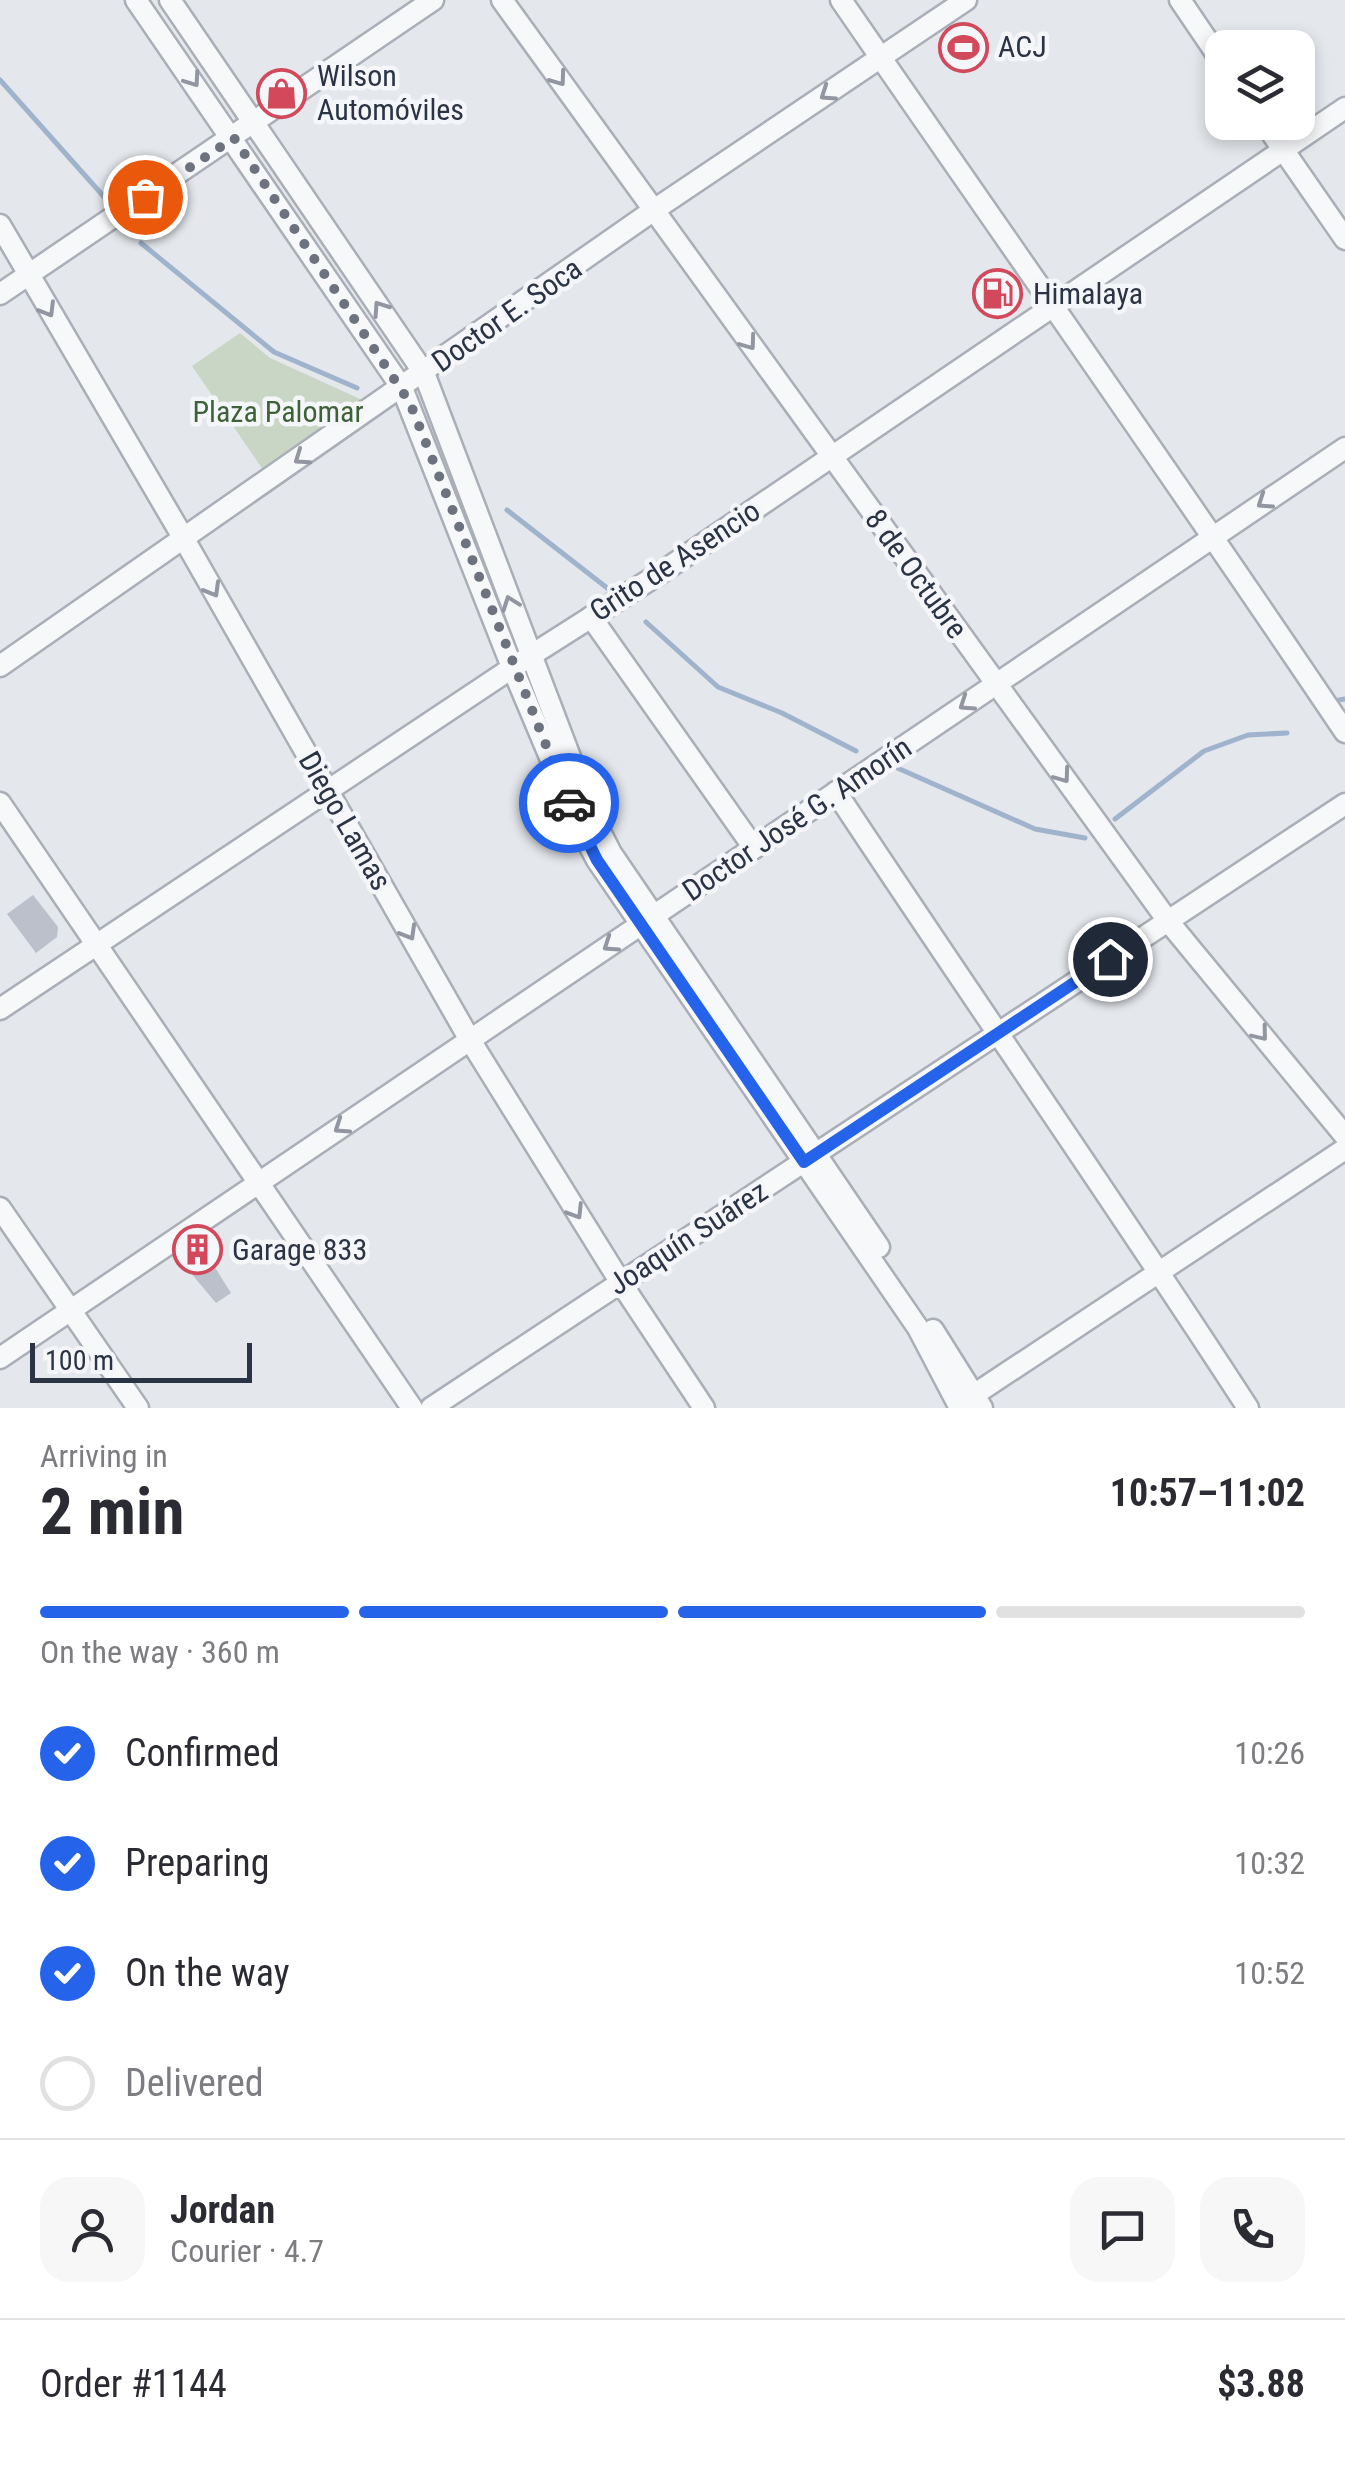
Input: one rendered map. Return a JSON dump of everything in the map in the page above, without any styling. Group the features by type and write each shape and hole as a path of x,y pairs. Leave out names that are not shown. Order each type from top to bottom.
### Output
{"street":[{"path":"136,0 402,388 521,661"},
{"path":"170,0 424,373 578,826 810,1157 966,1405 1345,1149"},
{"path":"0,294 433,0"},
{"name":"8 de Octubre","path":"502,0 1168,921 1345,1136"},
{"path":"840,0 1214,536 1345,732"},
{"path":"1180,0 1205,37"},
{"name":"Doctor E. Soca","path":"0,666 654,210 960,2"},
{"name":"Grito de Asencio","path":"0,1009 831,457 1345,108"},
{"path":"1276,140 1345,239"},
{"name":"Diego Lamas","path":"0,226 470,1040 620,1283 704,1408"},
{"name":"Doctor José G. Amorín","path":"0,1358 1345,448"},
{"path":"591,617 754,848"},
{"path":"836,792 996,1034 1160,1271 1248,1408"},
{"path":"0,803 412,1408"},
{"name":"Joaquín Suárez","path":"431,1408 1345,804"},
{"path":"0,1208 138,1408"}],"green space":[{"name":"Plaza Palomar","path":"240,333 270,358 369,403 266,474 192,366"}],"building":[{"path":"33,895 58,927 57,937 36,953 7,914"},
{"path":"209,1258 231,1293 216,1303 190,1272"}],"waterway":[{"path":"0,80 114,208"},
{"path":"141,243 274,352 357,388"},
{"path":"507,510 611,591"},
{"path":"646,622 718,687 782,713 856,751"},
{"path":"1339,700 1345,699"},
{"path":"1115,819 1204,751 1248,735 1287,733"},
{"path":"893,766 1035,829 1085,838"}],"way so far":[{"path":"145,197 234,138 410,403 569,803"}],"place":[{"name":"ACJ","path":"963,47"},
{"name":"Wilson Automóviles","path":"282,93"},
{"name":"Himalaya","path":"998,294"},
{"name":"Garage 833","path":"197,1250"}],"route":[{"path":"569,803 597,860 804,1162 1110,959"}]}
